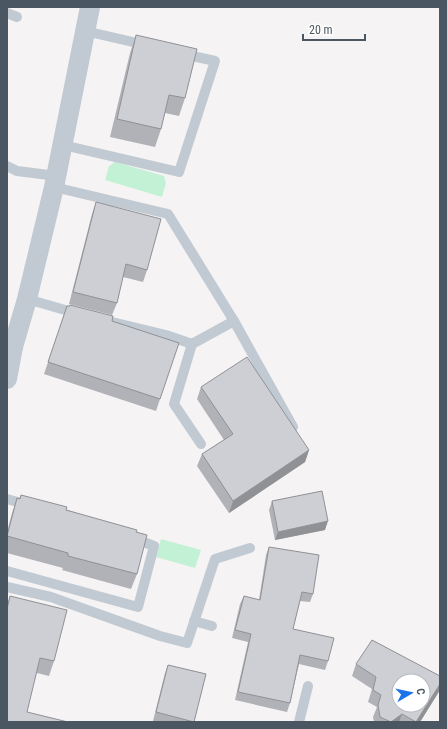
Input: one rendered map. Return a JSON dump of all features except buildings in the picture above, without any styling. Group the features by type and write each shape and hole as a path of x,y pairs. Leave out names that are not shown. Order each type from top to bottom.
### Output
{"street":[{"path":"7,379 10,346 27,299 55,182 90,7"}],"lane":[{"path":"85,31 153,47"},
{"path":"63,145 179,172 215,61 176,52"},
{"path":"7,166 17,171 168,214 234,321 297,435"},
{"path":"27,299 88,316"},
{"path":"104,320 166,335 192,344"},
{"path":"202,444 174,404 192,344 234,321"},
{"path":"7,499 36,507"},
{"path":"7,571 138,607 154,546 120,533"},
{"path":"7,587 51,597 160,636 187,643 216,559 250,548"},
{"path":"194,621 212,626"},
{"path":"299,722 308,686"}],"green space":[{"path":"115,162 164,176 166,183 162,197 105,180 109,166"},
{"path":"161,539 201,550 195,568 156,557"}]}
